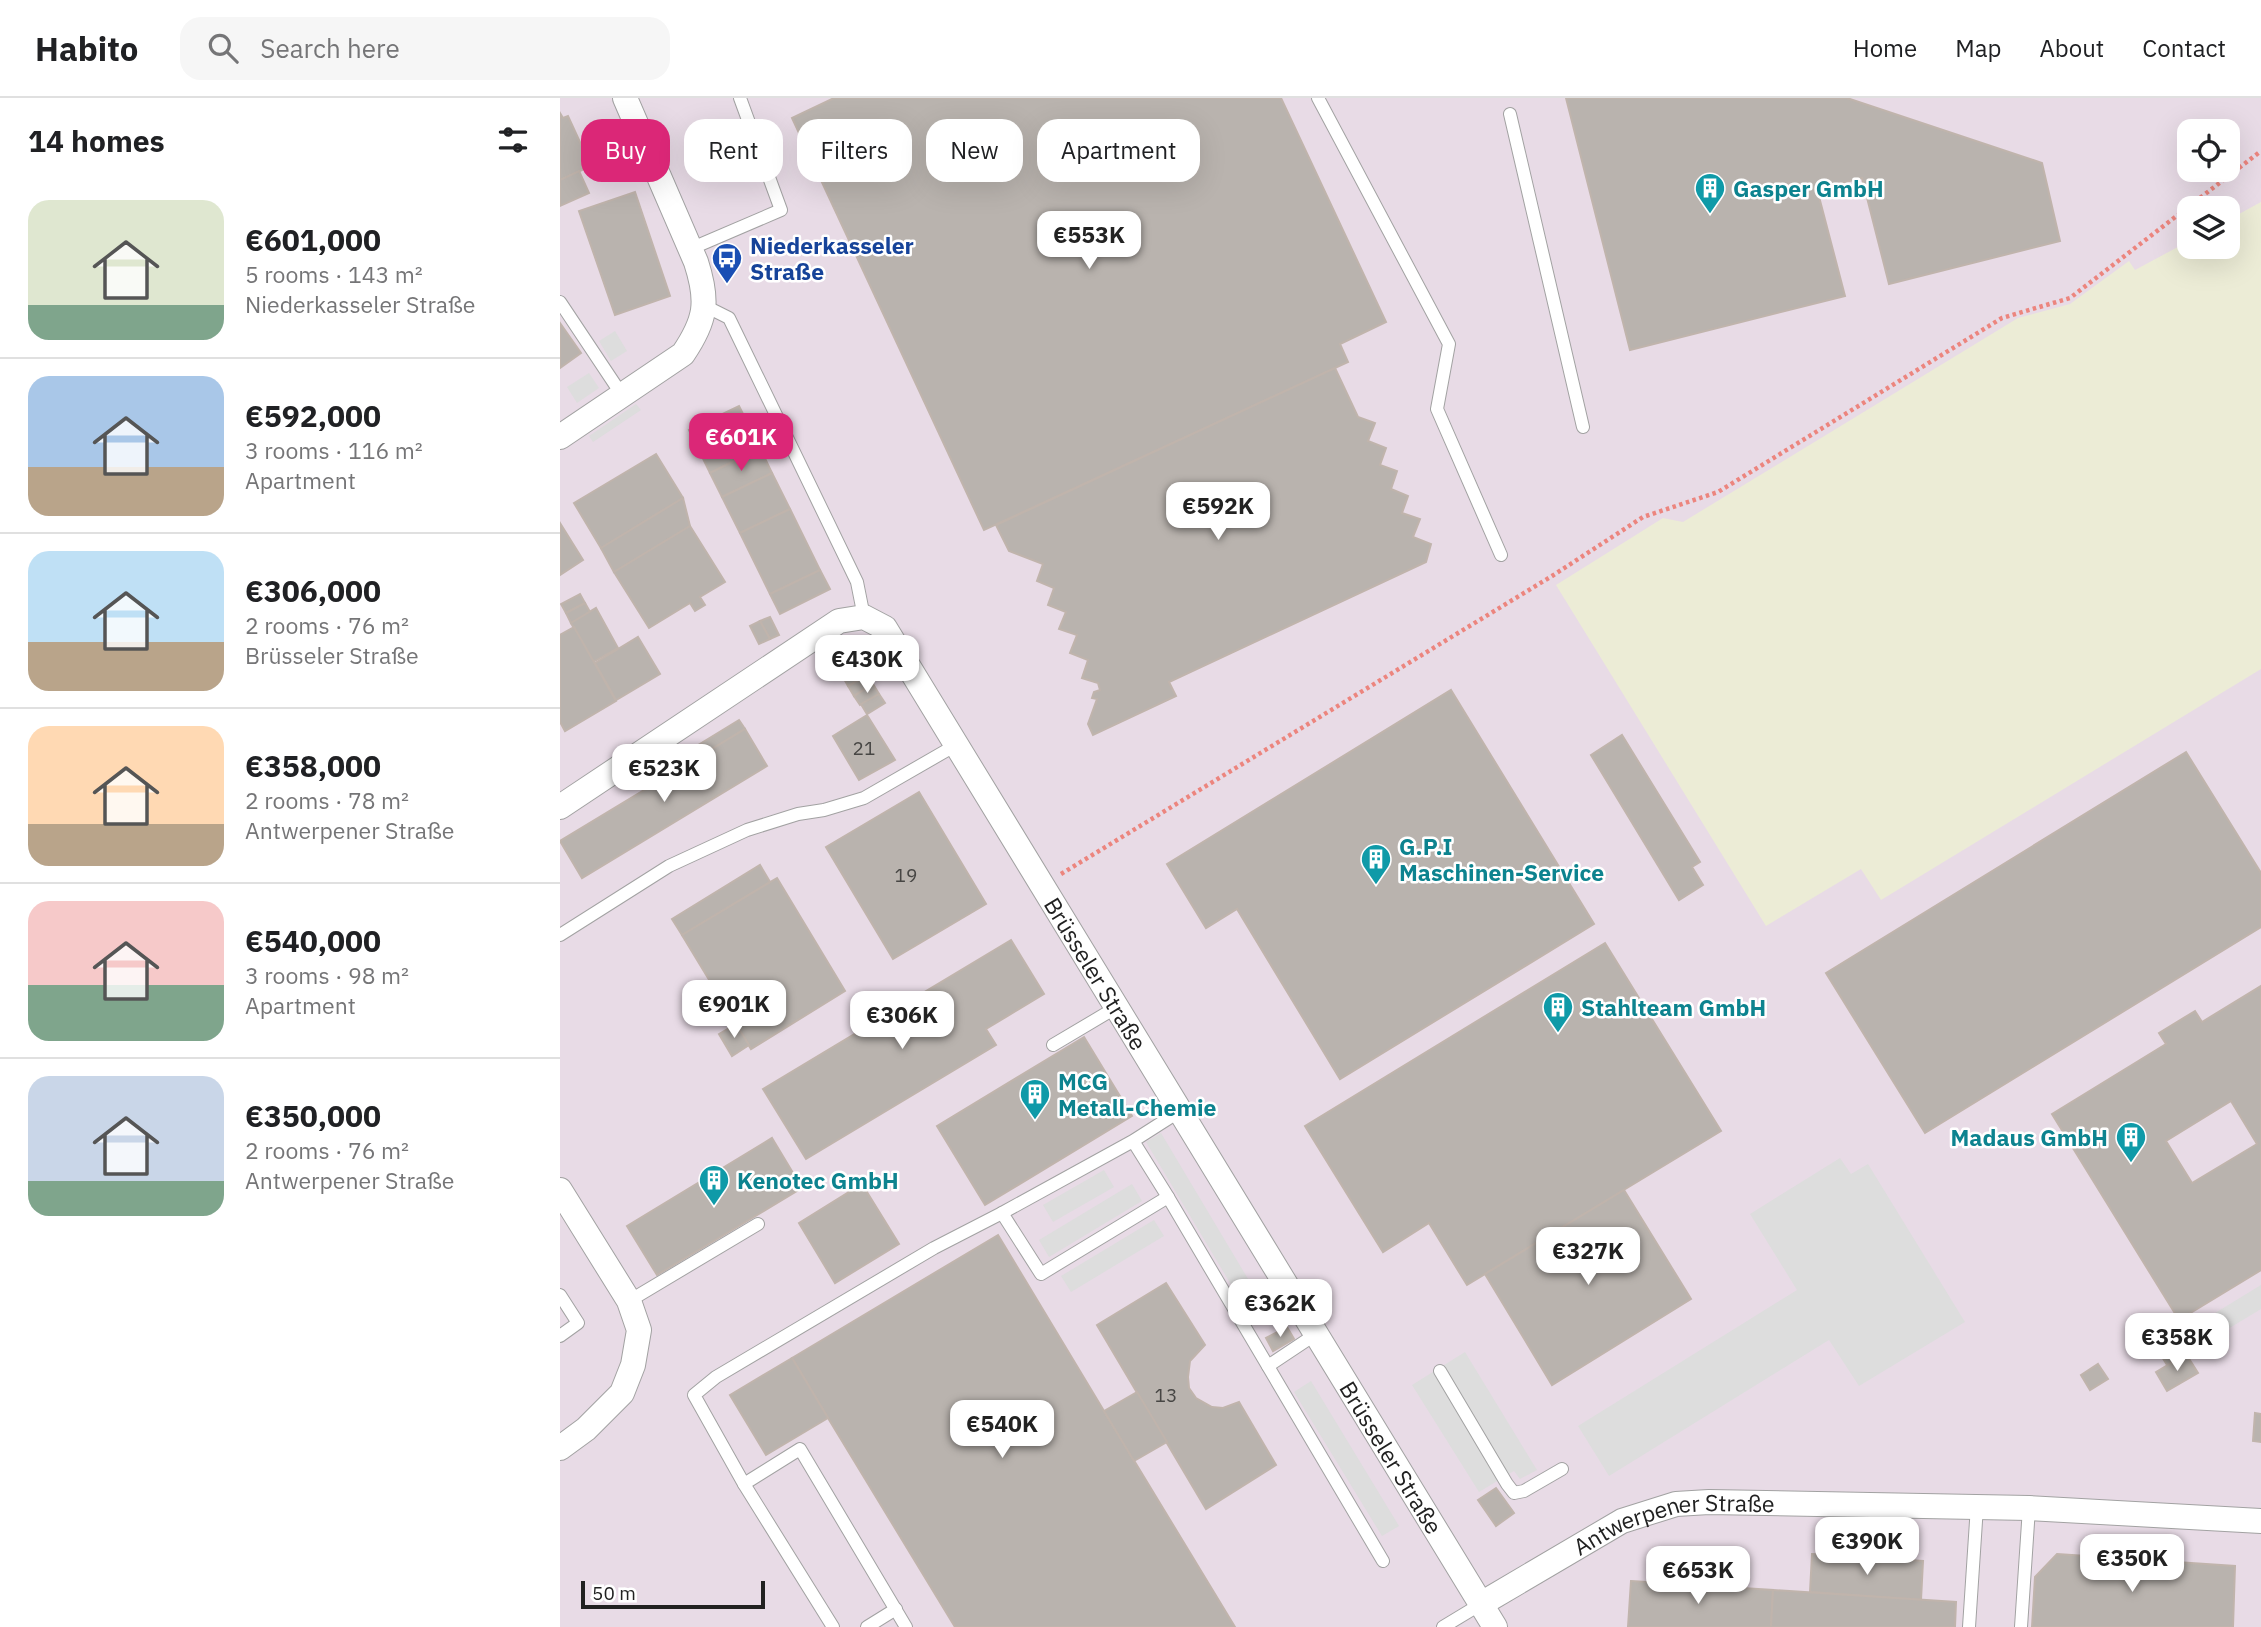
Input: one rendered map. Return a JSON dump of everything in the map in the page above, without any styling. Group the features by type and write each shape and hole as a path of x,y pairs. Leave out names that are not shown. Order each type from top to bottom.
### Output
{"street":[{"path":"560,437 682,354 694,337 705,306 703,284 690,249 625,98"},
{"path":"560,807 797,646 839,621 864,617"},
{"name":"Brüsseler Straße","path":"864,617 885,628 1494,1627"},
{"path":"560,1190 629,1301 639,1330 633,1366 622,1393 586,1429 560,1448"},
{"name":"Antwerpener Straße","path":"1481,1604 1622,1521 1676,1504 1709,1502 1977,1506 2261,1521"}],"lane":[{"path":"690,249 781,210 740,98"},
{"path":"1318,98 1448,344 1437,409 1501,555"},
{"path":"1510,114 1583,427"},
{"path":"560,302 622,395"},
{"path":"705,306 729,318 747,353 857,582 864,617"},
{"path":"560,935 669,866 747,830 797,814 824,810 864,798 956,745"},
{"path":"1053,1045 1117,1007"},
{"path":"833,1627 744,1483 694,1395 716,1377 922,1255 1133,1141 1180,1111"},
{"path":"1133,1141 1382,1561"},
{"path":"1002,1213 1041,1274 1168,1197"},
{"path":"629,1301 758,1224"},
{"path":"560,1295 578,1323 560,1336"},
{"path":"1268,1366 1316,1334"},
{"path":"1440,1371 1514,1493 1524,1491 1562,1469"},
{"path":"744,1483 800,1449 906,1627"},
{"path":"1969,1627 1977,1506"},
{"path":"2021,1627 2029,1508"},
{"path":"1443,1627 1481,1604"},
{"path":"867,1627 896,1609"}],"path":[{"path":"1042,885 1552,576 1643,517 1718,492 2002,318 2070,298 2261,152"}],"shaded area":[{"path":"560,98 2261,98 2261,1627 560,1627"},
{"path":"615,331 627,351 611,361 599,341"},
{"path":"589,373 599,388 577,403 567,387"},
{"path":"636,404 641,410 593,442 589,436"},
{"path":"1161,1133 1257,1294 1242,1303 1146,1142"},
{"path":"1840,1158 1851,1174 1868,1164 1965,1322 1859,1386 1829,1340 1609,1476 1578,1426 1797,1290 1750,1214"},
{"path":"1104,1170 1114,1187 1053,1222 1043,1205"},
{"path":"1132,1184 1142,1201 1049,1257 1039,1240"},
{"path":"1154,1220 1164,1236 1071,1292 1061,1276"},
{"path":"2261,1285 2261,1309 2213,1338 2202,1321"},
{"path":"1465,1352 1537,1470 1520,1479 1514,1471 1479,1492 1412,1385"},
{"path":"1311,1381 1399,1526 1382,1536 1294,1392"}],"green space":[{"path":"2261,202 2261,669 1881,900 1861,869 1766,926 1556,585 1663,518 1683,522 2018,318 2070,304 2129,261 2135,270 2177,247 2177,259 2240,259 2240,213"}],"building":[{"path":"834,98 1281,98 1386,322 1340,344 1348,362 984,530 822,182 912,182 912,119 797,119 797,129 792,118"},
{"name":"Gasper GmbH","path":"1566,98 1847,98 2042,163 2060,241 1889,284 1862,178 1817,189 1845,296 1630,350"},
{"path":"560,113 563,118 568,116 581,144 581,171 560,180"},
{"path":"579,171 581,182 584,182 589,193 560,206 560,180"},
{"path":"635,192 670,296 615,315 579,211"},
{"path":"560,323 581,353 560,368"},
{"path":"1335,368 1358,417 1375,423 1368,441 1386,448 1380,465 1397,471 1391,489 1408,496 1402,513 1420,519 1413,537 1431,544 1426,562 1169,682 1176,696 1093,735 1088,724 1097,699 1092,698 1094,692 1100,690 1098,683 1082,678 1088,660 1070,653 1077,635 1059,629 1066,612 1048,605 1054,588 1037,581 1043,564 1009,551 996,525"},
{"path":"739,406 760,448 710,473 689,430"},
{"path":"760,448 772,473 722,497 710,473"},
{"path":"656,454 683,498 601,548 574,503"},
{"path":"772,473 790,509 740,533 722,497"},
{"path":"683,498 690,526 614,572 601,548"},
{"path":"790,509 820,570 770,594 740,533"},
{"path":"560,523 583,560 560,575"},
{"path":"690,526 725,582 700,597 705,605 695,611 690,603 649,628 614,572"},
{"path":"820,570 830,589 780,614 770,594"},
{"path":"580,594 585,603 566,613 561,604"},
{"path":"585,603 590,612 571,623 566,613"},
{"path":"596,608 618,648 593,662 571,623"},
{"path":"770,617 779,635 770,639 760,621"},
{"path":"760,621 770,639 759,644 750,626"},
{"path":"574,627 616,701 565,731 560,722 560,635"},
{"path":"638,637 660,674 616,700 595,663"},
{"path":"862,665 868,675 848,686 843,677"},
{"path":"868,675 873,684 854,696 848,686"},
{"path":"873,684 879,694 860,705 854,696"},
{"name":"G.P.I Maschinen-Service","path":"1451,690 1594,924 1340,1079 1237,909 1206,928 1167,864"},
{"path":"879,694 885,703 867,714 861,704"},
{"path":"867,715 895,760 859,780 833,736"},
{"path":"739,720 745,729 696,759 690,750"},
{"path":"745,729 767,766 582,878 560,841"},
{"path":"1622,735 1700,862 1692,867 1703,885 1679,900 1591,755"},
{"path":"2186,752 2261,873 2261,927 1925,1133 1826,973"},
{"path":"919,792 986,904 893,959 826,847"},
{"path":"760,865 770,882 682,935 672,919"},
{"path":"777,878 845,991 751,1049 682,935"},
{"path":"1011,940 1044,994 986,1029 996,1045 806,1159 763,1089"},
{"name":"Stahlteam GmbH","path":"1605,943 1721,1131 1467,1285 1429,1223 1383,1252 1305,1126"},
{"name":"Madaus GmbH","path":"2261,986 2261,1270 2179,1320 2052,1114 2166,1044 2159,1033 2195,1011 2202,1022","holes":["2231,1101 2257,1144 2192,1183 2166,1141"]},
{"path":"736,1024 749,1045 732,1056 719,1034"},
{"name":"MCG Metall-Chemie","path":"1084,1037 1132,1116 985,1205 937,1126"},
{"name":"Kenotec GmbH","path":"772,1138 802,1188 657,1275 627,1226"},
{"path":"862,1184 899,1244 835,1283 799,1223"},
{"path":"1624,1190 1691,1299 1552,1385 1485,1274"},
{"path":"998,1235 1235,1627 955,1627 828,1418 792,1358"},
{"path":"1166,1283 1205,1345 1190,1361 1189,1388 1196,1398 1212,1407 1223,1408 1239,1402 1276,1465 1206,1509 1097,1325"},
{"path":"1287,1327 1294,1339 1273,1351 1266,1338"},
{"path":"2175,1336 2186,1354 2167,1365 2156,1347"},
{"path":"2186,1354 2198,1373 2167,1391 2156,1372"},
{"path":"792,1358 828,1418 766,1455 730,1395"},
{"path":"2098,1364 2108,1379 2090,1390 2081,1375"},
{"path":"1137,1392 1167,1442 1134,1461 1104,1411"},
{"path":"2255,1413 2261,1414 2261,1442 2253,1441"},
{"path":"1496,1488 1514,1513 1496,1526 1478,1500"},
{"path":"1812,1554 1923,1561 1921,1600 1810,1592"},
{"path":"2057,1554 2235,1566 2233,1627 2032,1627 2035,1577"},
{"path":"1631,1581 1773,1590 1771,1627 1628,1627"},
{"path":"1773,1590 1956,1602 1955,1627 1771,1627"}],"place":[{"name":"Gasper GmbH","path":"1710,215"},
{"name":"Niederkasseler Straße","path":"727,285"},
{"name":"G.P.I Maschinen-Service","path":"1376,886"},
{"name":"Stahlteam GmbH","path":"1558,1034"},
{"name":"MCG Metall-Chemie","path":"1035,1121"},
{"name":"Madaus GmbH","path":"2131,1164"},
{"name":"Kenotec GmbH","path":"714,1207"}]}
